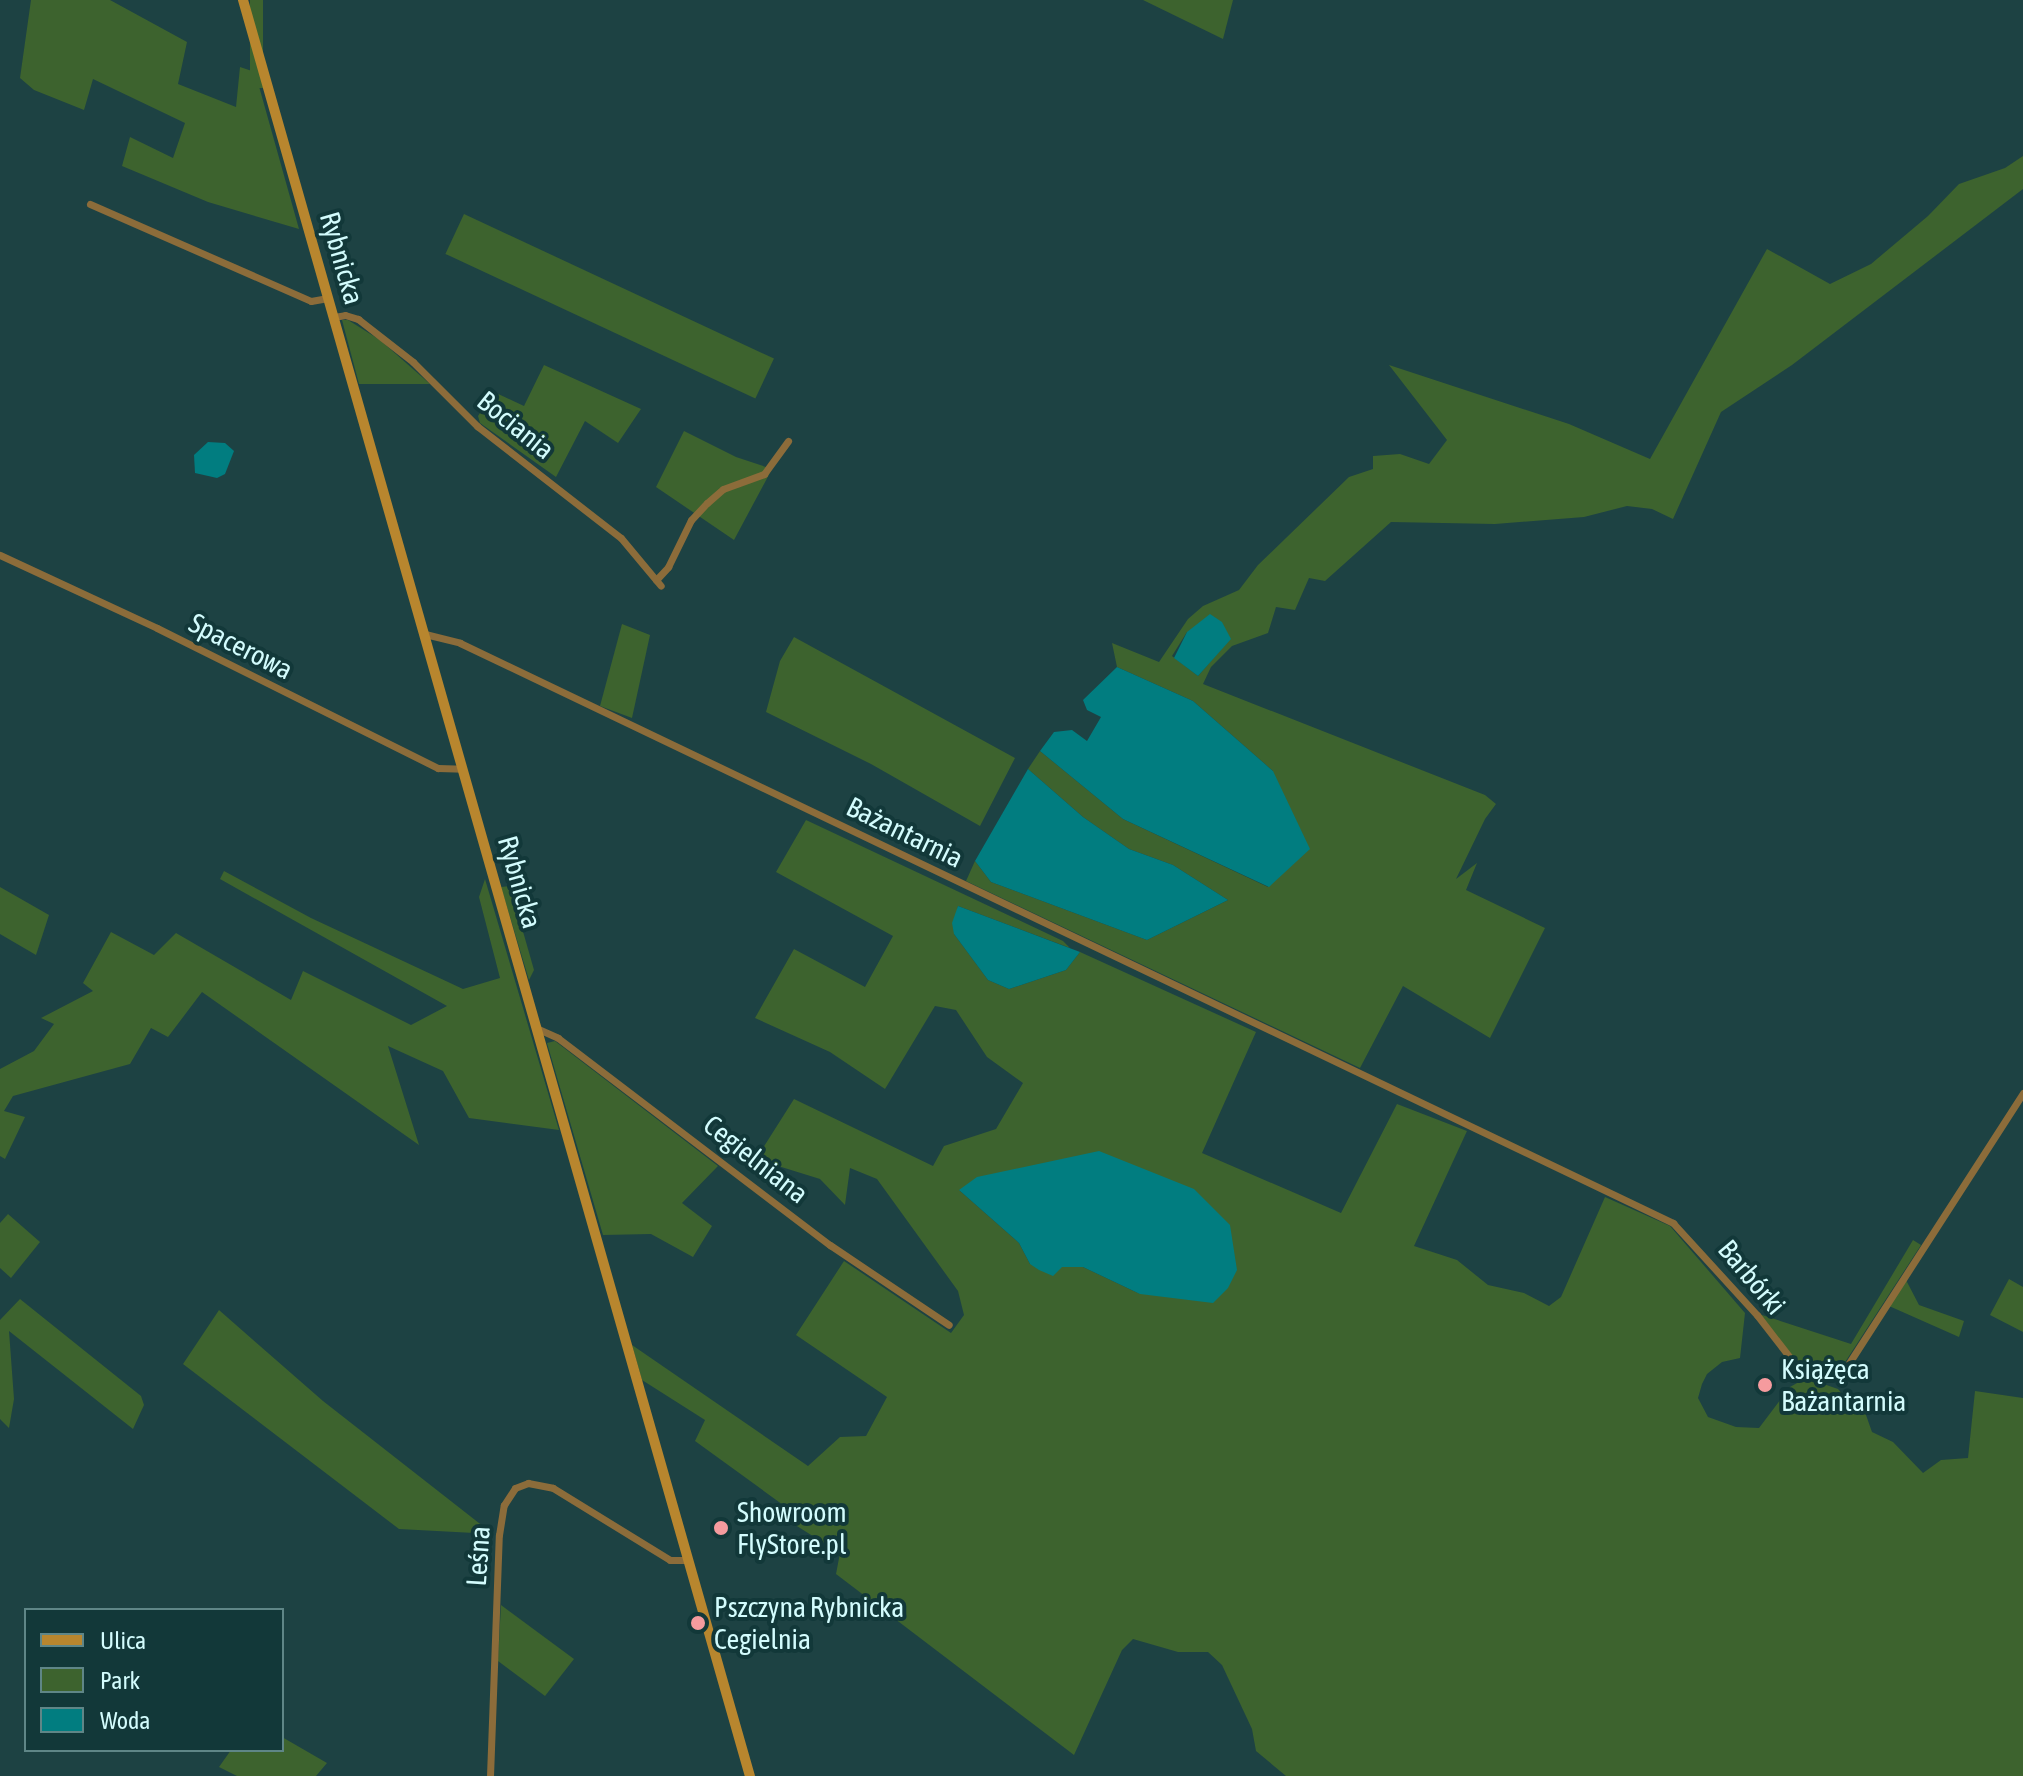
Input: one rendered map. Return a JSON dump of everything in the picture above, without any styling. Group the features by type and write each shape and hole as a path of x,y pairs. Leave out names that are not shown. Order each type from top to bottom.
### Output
{"main road":[{"name":"Rybnicka","path":"243,0 750,1776"}],"street":[{"path":"90,204 311,301 328,298"},
{"name":"Bociania","path":"334,317 345,315 358,319 413,362 477,426 621,538 658,583 691,520 723,489 764,474 788,441"},
{"name":"Spacerowa","path":"0,555 157,628 438,768 463,769"},
{"name":"Bażantarnia","path":"425,634 460,643 1365,1074"},
{"name":"Cegielniana","path":"536,1028 558,1038 830,1245 949,1325"},
{"name":"Barbórki","path":"1365,1074 1673,1223 1757,1315 1801,1372 1829,1379 1840,1377 2023,1093"},
{"name":"Leśna","path":"490,1776 499,1535 504,1505 515,1488 528,1483 553,1488 670,1560 688,1560"}],"green space":[{"path":"31,0 110,0 187,42 178,84 236,107 240,67 255,72 299,229 208,202 122,166 130,137 173,158 185,123 93,79 84,110 34,90 20,78"},
{"path":"250,0 263,0 263,88 250,88"},
{"path":"1143,0 1233,0 1223,39"},
{"path":"2023,156 2023,189 1792,365 1721,412 1673,519 1652,509 1627,506 1584,517 1495,524 1391,522 1325,581 1309,578 1295,610 1276,607 1268,633 1232,646 1211,667 1203,684 1485,795 1496,804 1485,819 1456,879 1477,863 1466,890 1545,928 1490,1038 1403,986 1360,1068 966,881 975,861 991,882 1147,940 1228,900 1173,865 1129,849 1083,817 1028,769 1040,751 1123,819 1268,887 1273,771 1193,701 1117,667 1112,643 1159,662 1188,619 1203,606 1239,590 1258,565 1349,477 1373,469 1373,456 1400,454 1429,464 1447,440 1389,365 1569,424 1650,459 1767,249 1830,284 1871,264 1928,216 1959,184 2005,168","holes":["1187,632 1230,639 1198,676 1172,656"]},
{"path":"464,214 774,359 755,398 445,254"},
{"path":"342,320 348,320 380,340 430,384 359,384"},
{"path":"544,365 641,409 618,443 585,421 556,477 480,423 478,416 494,392 524,406"},
{"path":"684,431 736,457 772,469 734,540 656,487"},
{"path":"622,624 650,635 632,718 600,706"},
{"path":"794,637 1015,758 980,826 871,764 766,712 780,661"},
{"path":"806,820 1063,941 1070,948 958,906 954,934 988,980 1009,989 1066,970 1080,952 1256,1032 1202,1153 1341,1213 1397,1104 1467,1131 1414,1246 1457,1260 1488,1285 1524,1293 1549,1306 1561,1297 1605,1197 1670,1226 1745,1313 1740,1358 1722,1362 1707,1374 1702,1384 1698,1398 1708,1417 1736,1427 1759,1428 1790,1387 1806,1378 1838,1389 1847,1400 1860,1398 1872,1432 1893,1442 1923,1473 1941,1460 1968,1458 1975,1391 2023,1398 2023,1776 1286,1776 1256,1751 1252,1729 1222,1665 1208,1652 1178,1652 1133,1639 1122,1650 1074,1755 836,1574 840,1553 784,1518 790,1510 695,1441 705,1420 642,1380 632,1345 808,1466 840,1437 866,1436 887,1397 796,1335 844,1261 951,1333 964,1315 958,1291 877,1179 850,1168 845,1205 820,1179 756,1159 794,1099 933,1166 944,1146 996,1129 1023,1083 987,1057 956,1010 935,1006 885,1089 830,1052 755,1018 794,949 865,987 893,936 776,872","holes":["959,1190 1140,1294 1083,1267 1030,1264 1019,1243"]},
{"path":"224,871 311,918 463,989 500,978 479,897 485,879 559,1130 469,1118 443,1071 388,1046 419,1145 202,992 168,1037 151,1028 130,1064 13,1096 4,1111 25,1117 5,1159 0,1156 0,1069 34,1051 54,1024 41,1018 93,991 83,983 111,932 154,955 176,933 291,1000 303,971 411,1025 447,1006 220,879"},
{"path":"510,886 534,970 529,980 501,887"},
{"path":"0,887 49,915 36,955 0,934"},
{"path":"555,1041 718,1166 682,1203 712,1226 693,1257 651,1234 603,1235 547,1043"},
{"path":"8,1214 40,1242 11,1278 0,1268 0,1223"},
{"path":"1913,1240 1921,1245 1838,1373 1818,1374 1801,1368 1759,1314 1851,1344"},
{"path":"2009,1279 2023,1287 2023,1332 1990,1315"},
{"path":"1906,1280 1919,1305 1964,1321 1959,1337 1889,1306"},
{"path":"20,1299 141,1396 144,1405 133,1429 9,1331 14,1399 9,1428 0,1419 0,1320"},
{"path":"219,1310 323,1401 493,1534 399,1529 183,1364"},
{"path":"501,1605 574,1659 545,1696 498,1661"},
{"path":"284,1738 327,1763 316,1776 237,1776 219,1767 230,1752 284,1752"}],"water":[{"path":"208,442 225,443 234,451 225,474 217,478 195,473 194,455"},
{"path":"1210,614 1222,622 1231,639 1198,676 1174,658 1187,632"},
{"path":"1117,667 1193,701 1273,771 1310,849 1269,887 1123,819 1040,751 1054,732 1072,730 1087,741 1101,717 1087,710 1083,700"},
{"path":"1028,769 1083,817 1129,849 1173,865 1228,900 1147,940 991,882 975,861"},
{"path":"958,906 1080,952 1066,970 1009,989 988,980 954,934 952,923"},
{"path":"1099,1151 1194,1189 1230,1225 1237,1270 1228,1288 1213,1303 1140,1294 1083,1267 1062,1267 1053,1276 1039,1270 1030,1264 1019,1243 959,1190 977,1177"}],"place":[{"name":"Książęca Bażantarnia","path":"1765,1385"},
{"name":"Showroom FlyStore.pl","path":"721,1528"},
{"name":"Pszczyna Rybnicka Cegielnia","path":"698,1623"}]}
